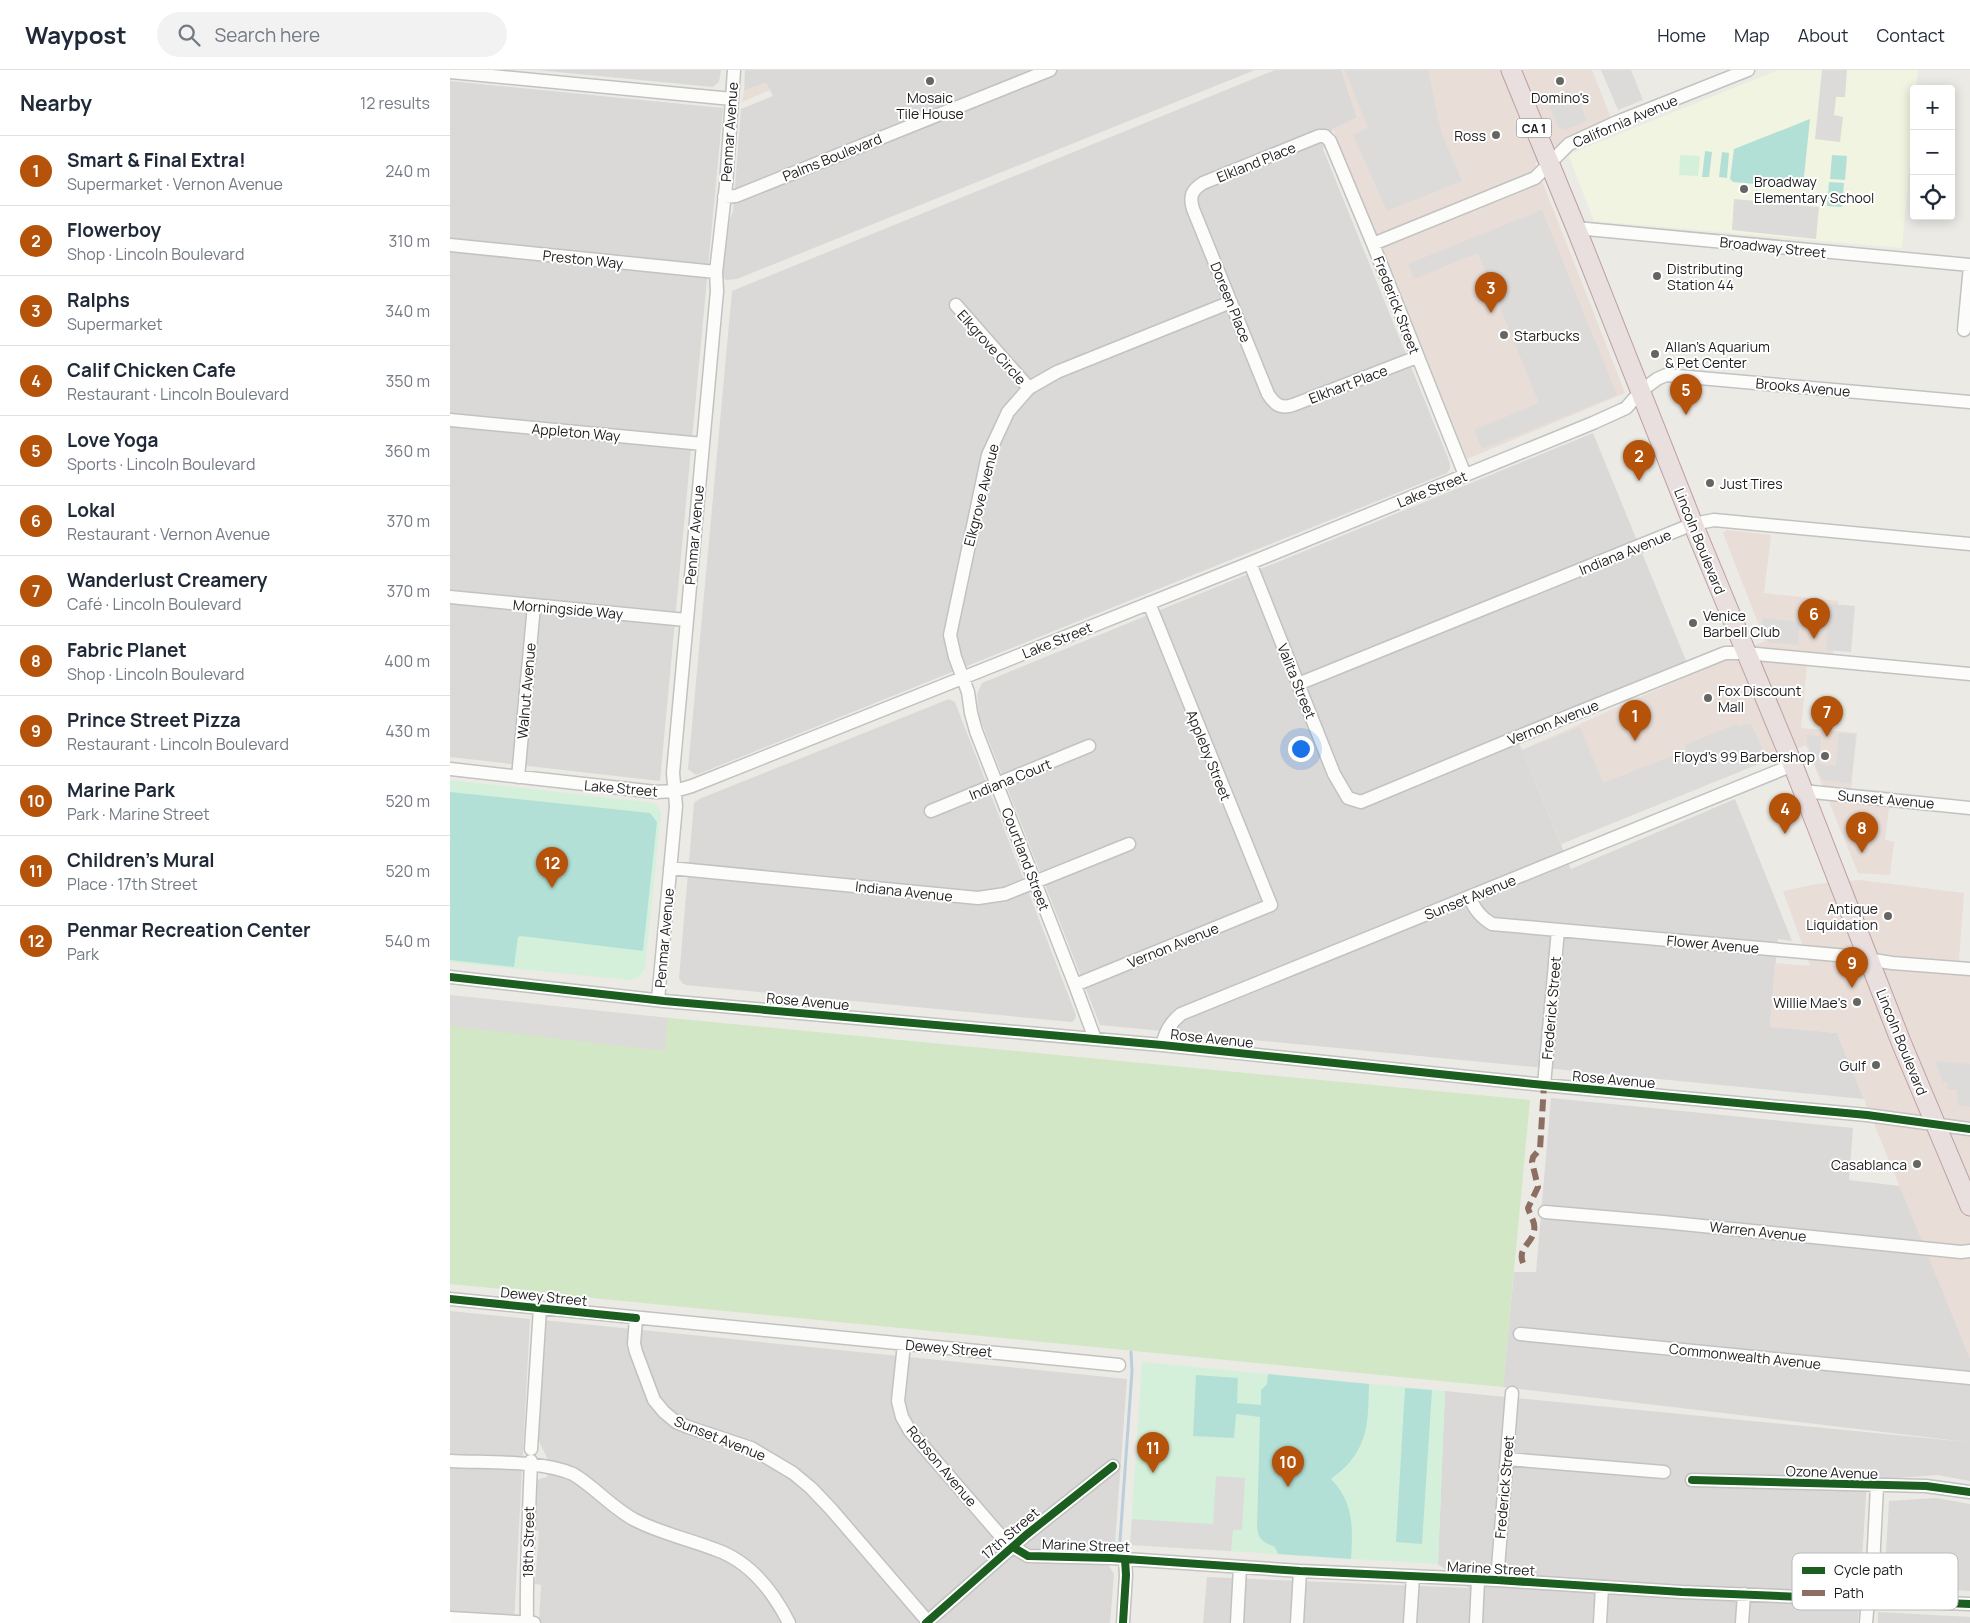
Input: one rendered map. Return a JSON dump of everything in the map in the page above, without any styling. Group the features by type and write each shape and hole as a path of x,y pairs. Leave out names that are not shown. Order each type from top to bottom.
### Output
{"highway":[{"name":"Lincoln Boulevard","path":"1511,70 1576,228 1693,524 1793,766 1903,1048 1970,1206"}],"street":[{"name":"Penmar Avenue","path":"658,1000 676,806 673,774 717,291 716,272 734,70"},
{"name":"Palms Boulevard","path":"724,197 736,196 1050,70"},
{"name":"California Avenue","path":"1373,244 1535,178 1569,144 1618,122 1748,70"},
{"path":"450,72 732,99"},
{"name":"Elkland Place","path":"1191,194 1203,183 1319,136 1324,136"},
{"name":"Frederick Street","path":"1324,136 1330,141 1373,244 1465,475"},
{"name":"Doreen Place","path":"1191,194 1190,202 1268,394 1278,406"},
{"name":"Broadway Street","path":"1576,228 1970,266"},
{"name":"Preston Way","path":"450,245 716,272"},
{"path":"1964,330 1970,266"},
{"name":"Elkgrove Avenue","path":"963,678 955,657 950,635 984,476 995,438 1008,412 1029,388 1057,372 1231,302"},
{"name":"Elkgrove Circle","path":"956,305 1029,388"},
{"name":"Elkhart Place","path":"1278,406 1285,408 1417,357"},
{"name":"Brooks Avenue","path":"1641,391 1657,378 1666,375 1970,402"},
{"name":"Lake Street","path":"450,769 656,792 675,791 692,786 1250,563 1626,408 1641,391"},
{"name":"Appleton Way","path":"450,420 703,444"},
{"name":"Indiana Avenue","path":"1298,684 1693,524 1714,520 1970,544"},
{"name":"Valita Street","path":"1250,563 1334,774 1348,798"},
{"name":"Morningside Way","path":"450,597 686,620"},
{"name":"Appleby Street","path":"1149,603 1270,905"},
{"name":"Walnut Avenue","path":"518,777 534,606"},
{"name":"Vernon Avenue","path":"1348,798 1361,802 1725,653 1746,652 1970,674"},
{"name":"Courtland Street","path":"963,678 968,692 976,731 1076,984 1095,1039"},
{"name":"Indiana Court","path":"930,811 1089,746"},
{"name":"Sunset Avenue","path":"1162,1045 1169,1026 1181,1014 1793,766"},
{"name":"Sunset Avenue","path":"1803,791 1970,808"},
{"name":"Indiana Avenue","path":"670,868 978,898 1005,894 1128,844"},
{"name":"Flower Avenue","path":"1469,897 1482,919 1492,924 1970,969"},
{"name":"Vernon Avenue","path":"1076,984 1270,905"},
{"name":"Frederick Street","path":"1544,1086 1558,930"},
{"name":"Rose Avenue","path":"450,977 658,1000 1162,1045 1544,1086 1857,1114 1970,1129"},
{"name":"Warren Avenue","path":"1545,1212 1961,1252 1970,1251"},
{"name":"Dewey Street","path":"450,1299 1119,1365"},
{"name":"18th Street","path":"527,1623 529,1556 527,1530 540,1308"},
{"name":"Sunset Avenue","path":"636,1318 634,1344 636,1352 654,1400 664,1412 676,1422 751,1448 771,1458 812,1488 927,1622"},
{"name":"Commonwealth Avenue","path":"1520,1334 1970,1378"},
{"name":"Robson Avenue","path":"904,1344 898,1401 902,1417 910,1431 1012,1547"},
{"name":"Frederick Street","path":"1497,1580 1512,1393"},
{"path":"450,1461 531,1459 565,1470 573,1474 616,1508 637,1521 657,1530 716,1549 735,1559 756,1574 766,1585 789,1623"},
{"path":"1507,1459 1664,1472"},
{"name":"17th Street","path":"927,1622 1058,1508 1113,1466"},
{"name":"Ozone Avenue","path":"1692,1480 1943,1487 1970,1492"},
{"path":"1874,1553 1877,1486"},
{"name":"Marine Street","path":"1012,1547 1028,1556 1125,1559 1300,1571 1792,1596"},
{"path":"1123,1623 1125,1559"},
{"path":"1237,1623 1240,1567"},
{"path":"1296,1623 1300,1571"},
{"path":"1410,1623 1413,1576"},
{"path":"1476,1623 1478,1580"},
{"path":"1600,1623 1602,1587"},
{"path":"1742,1623 1744,1594"},
{"path":"1866,1623 1867,1610"},
{"path":"450,1618 534,1623"}],"shaded area":[{"path":"537,70 721,70 719,82 713,87"},
{"path":"745,70 1255,70 737,279 727,280 721,278 730,218 733,212 741,109 773,96 766,83 744,91"},
{"path":"1275,70 1341,70 1357,118 1333,129 1323,149 1450,463 1450,469 1447,473 696,775 688,769 732,291"},
{"path":"1341,70 1592,70 1611,118 1535,163 1625,393 1467,459 1333,129 1357,118"},
{"path":"1345,70 1428,70 1441,132 1462,181 1387,211 1353,135 1368,128"},
{"path":"1601,70 1631,70 1643,100 1618,110"},
{"name":"Broadway Elementary School","path":"1778,70 1918,70 1916,85 1910,85 1910,159 1902,248 1594,221 1569,157 1572,153"},
{"path":"1822,70 1847,70 1845,97 1836,97 1834,115 1843,117 1840,142 1815,139"},
{"path":"450,81 723,108 660,781 450,757"},
{"path":"766,82 770,90 742,102 744,91"},
{"path":"1569,89 1573,98 1577,96 1587,121 1565,130 1558,127 1546,98"},
{"path":"1810,119 1803,186 1800,188 1733,182 1730,179 1734,149"},
{"path":"1705,151 1712,152 1709,177 1702,177"},
{"path":"1722,152 1729,153 1727,178 1719,177"},
{"path":"1680,155 1700,156 1698,176 1679,175"},
{"path":"1832,155 1847,156 1845,180 1830,179"},
{"path":"1829,182 1844,183 1842,207 1827,206"},
{"path":"1734,199 1819,207 1816,239 1732,230"},
{"path":"1542,210 1617,395 1482,449 1474,430 1539,403 1478,253 1414,279 1408,264"},
{"path":"1593,433 1687,663 1513,732 1571,869 1735,799 1792,941 1778,939 1770,1026 1837,1033 1864,1099 1100,1025 979,716 977,694 982,683"},
{"path":"1727,530 1771,535 1764,593 1838,601 1833,656 1808,653 1801,728 1857,733 1851,789 1891,791 1885,840 1894,842 1890,875 1858,873 1806,745 1561,844 1522,750 1765,641 1723,533"},
{"path":"1830,604 1855,606 1851,652 1826,650"},
{"path":"1763,618 1800,622 1798,645 1768,642 1768,635 1762,625"},
{"path":"949,699 955,702 1076,1015 1075,1019 1072,1022 686,985 682,983 679,978 694,803 699,799"},
{"path":"1751,723 1765,756 1763,762 1561,844 1522,750 1580,727 1603,783 1687,750 1685,745 1737,724 1738,727"},
{"path":"1839,733 1856,734 1851,783 1822,780 1807,743 1807,735 1821,736 1819,764 1836,766"},
{"path":"450,780 654,803 659,808 661,813 645,968 639,977 631,980 450,962"},
{"path":"450,792 650,813 657,822 643,951 521,936 518,937 514,967 450,960"},
{"path":"1859,880 1964,893 1959,960 1970,964 1970,1359 1837,1033 1770,1027 1775,963 1810,966 1783,891 1817,884"},
{"path":"450,995 668,1018 665,1051 450,1026"},
{"path":"1935,1061 1970,1064 1970,1107 1958,1105 1957,1090 1947,1089 1948,1083 1943,1082"},
{"path":"1551,1098 1853,1128 1849,1180 1900,1186 1970,1358 1970,1481 1938,1475 1867,1480 1862,1553 1792,1553 1792,1610 1859,1610 1858,1623 1203,1623 1207,1577 1469,1588 1438,1564 1445,1391 1967,1442 1503,1387 1514,1272 1536,1272"},
{"path":"450,1311 530,1319 514,1623 450,1623"},
{"path":"543,1320 1127,1379 1115,1544 1111,1544 1109,1566 1114,1574 1110,1623 539,1623 541,1585 535,1584 539,1531 532,1530 536,1480 547,1477 548,1460 538,1439"},
{"path":"1142,1362 1445,1391 1438,1564 1130,1545"},
{"path":"1268,1374 1369,1384 1366,1425 1361,1445 1349,1463 1331,1479 1339,1488 1348,1506 1352,1526 1351,1559 1278,1554 1275,1547 1261,1538 1257,1528 1260,1417 1236,1414 1234,1438 1193,1436 1196,1375 1238,1378 1237,1403 1261,1405 1261,1390 1267,1384"},
{"path":"1405,1388 1432,1390 1422,1544 1396,1542"},
{"path":"1216,1476 1245,1478 1242,1530 1233,1530 1231,1551 1130,1545 1132,1519 1213,1524"},
{"path":"1936,1498 1970,1504 1970,1591 1958,1590 1958,1553 1886,1553 1889,1501"},
{"path":"1878,1612 1970,1617 1970,1623 1878,1623"}],"green space":[{"path":"450,997 1530,1100 1503,1387 450,1284"}],"waterway":[{"path":"1120,1541 1132,1371 1131,1352"}],"marked path":[{"path":"1523,1263 1523,1250 1531,1239 1534,1228 1534,1222 1528,1208 1538,1187 1532,1162 1533,1157 1540,1149 1544,1085"}],"cycle path":[{"path":"450,977 664,1001 1162,1045 1544,1085 1867,1115 1970,1129"},
{"path":"450,1299 636,1318"},
{"path":"926,1623 1026,1535 1113,1466"},
{"path":"1692,1480 1926,1486 1970,1492"},
{"path":"1013,1547 1028,1556 1111,1558 1300,1571 1792,1597"},
{"path":"1123,1623 1125,1559"},
{"path":"1958,1604 1970,1604"}],"place":[{"name":"Mosaic Tile House","path":"930,81"},
{"name":"Domino's","path":"1560,81"},
{"name":"Ross","path":"1496,135"},
{"name":"Broadway Elementary School","path":"1744,189"},
{"name":"Distributing Station 44","path":"1657,276"},
{"name":"Ralphs","path":"1491,313"},
{"name":"Starbucks","path":"1504,335"},
{"name":"Allan's Aquarium & Pet Center","path":"1655,354"},
{"name":"Love Yoga","path":"1686,415"},
{"name":"Flowerboy","path":"1639,481"},
{"name":"Just Tires","path":"1710,483"},
{"name":"Venice Barbell Club","path":"1693,623"},
{"name":"Lokal","path":"1814,639"},
{"name":"Fox Discount Mall","path":"1708,698"},
{"name":"Wanderlust Creamery","path":"1827,737"},
{"name":"Smart & Final Extra!","path":"1635,741"},
{"name":"Floyd's 99 Barbershop","path":"1825,756"},
{"name":"Calif Chicken Cafe","path":"1785,834"},
{"name":"Fabric Planet","path":"1862,853"},
{"name":"Penmar Recreation Center","path":"552,888"},
{"name":"Antique Liquidation","path":"1888,916"},
{"name":"Prince Street Pizza","path":"1852,988"},
{"name":"Willie Mae's","path":"1857,1002"},
{"name":"Gulf","path":"1876,1065"},
{"name":"Casablanca","path":"1917,1164"},
{"name":"Children's Mural","path":"1153,1473"},
{"name":"Marine Park","path":"1288,1487"}]}
